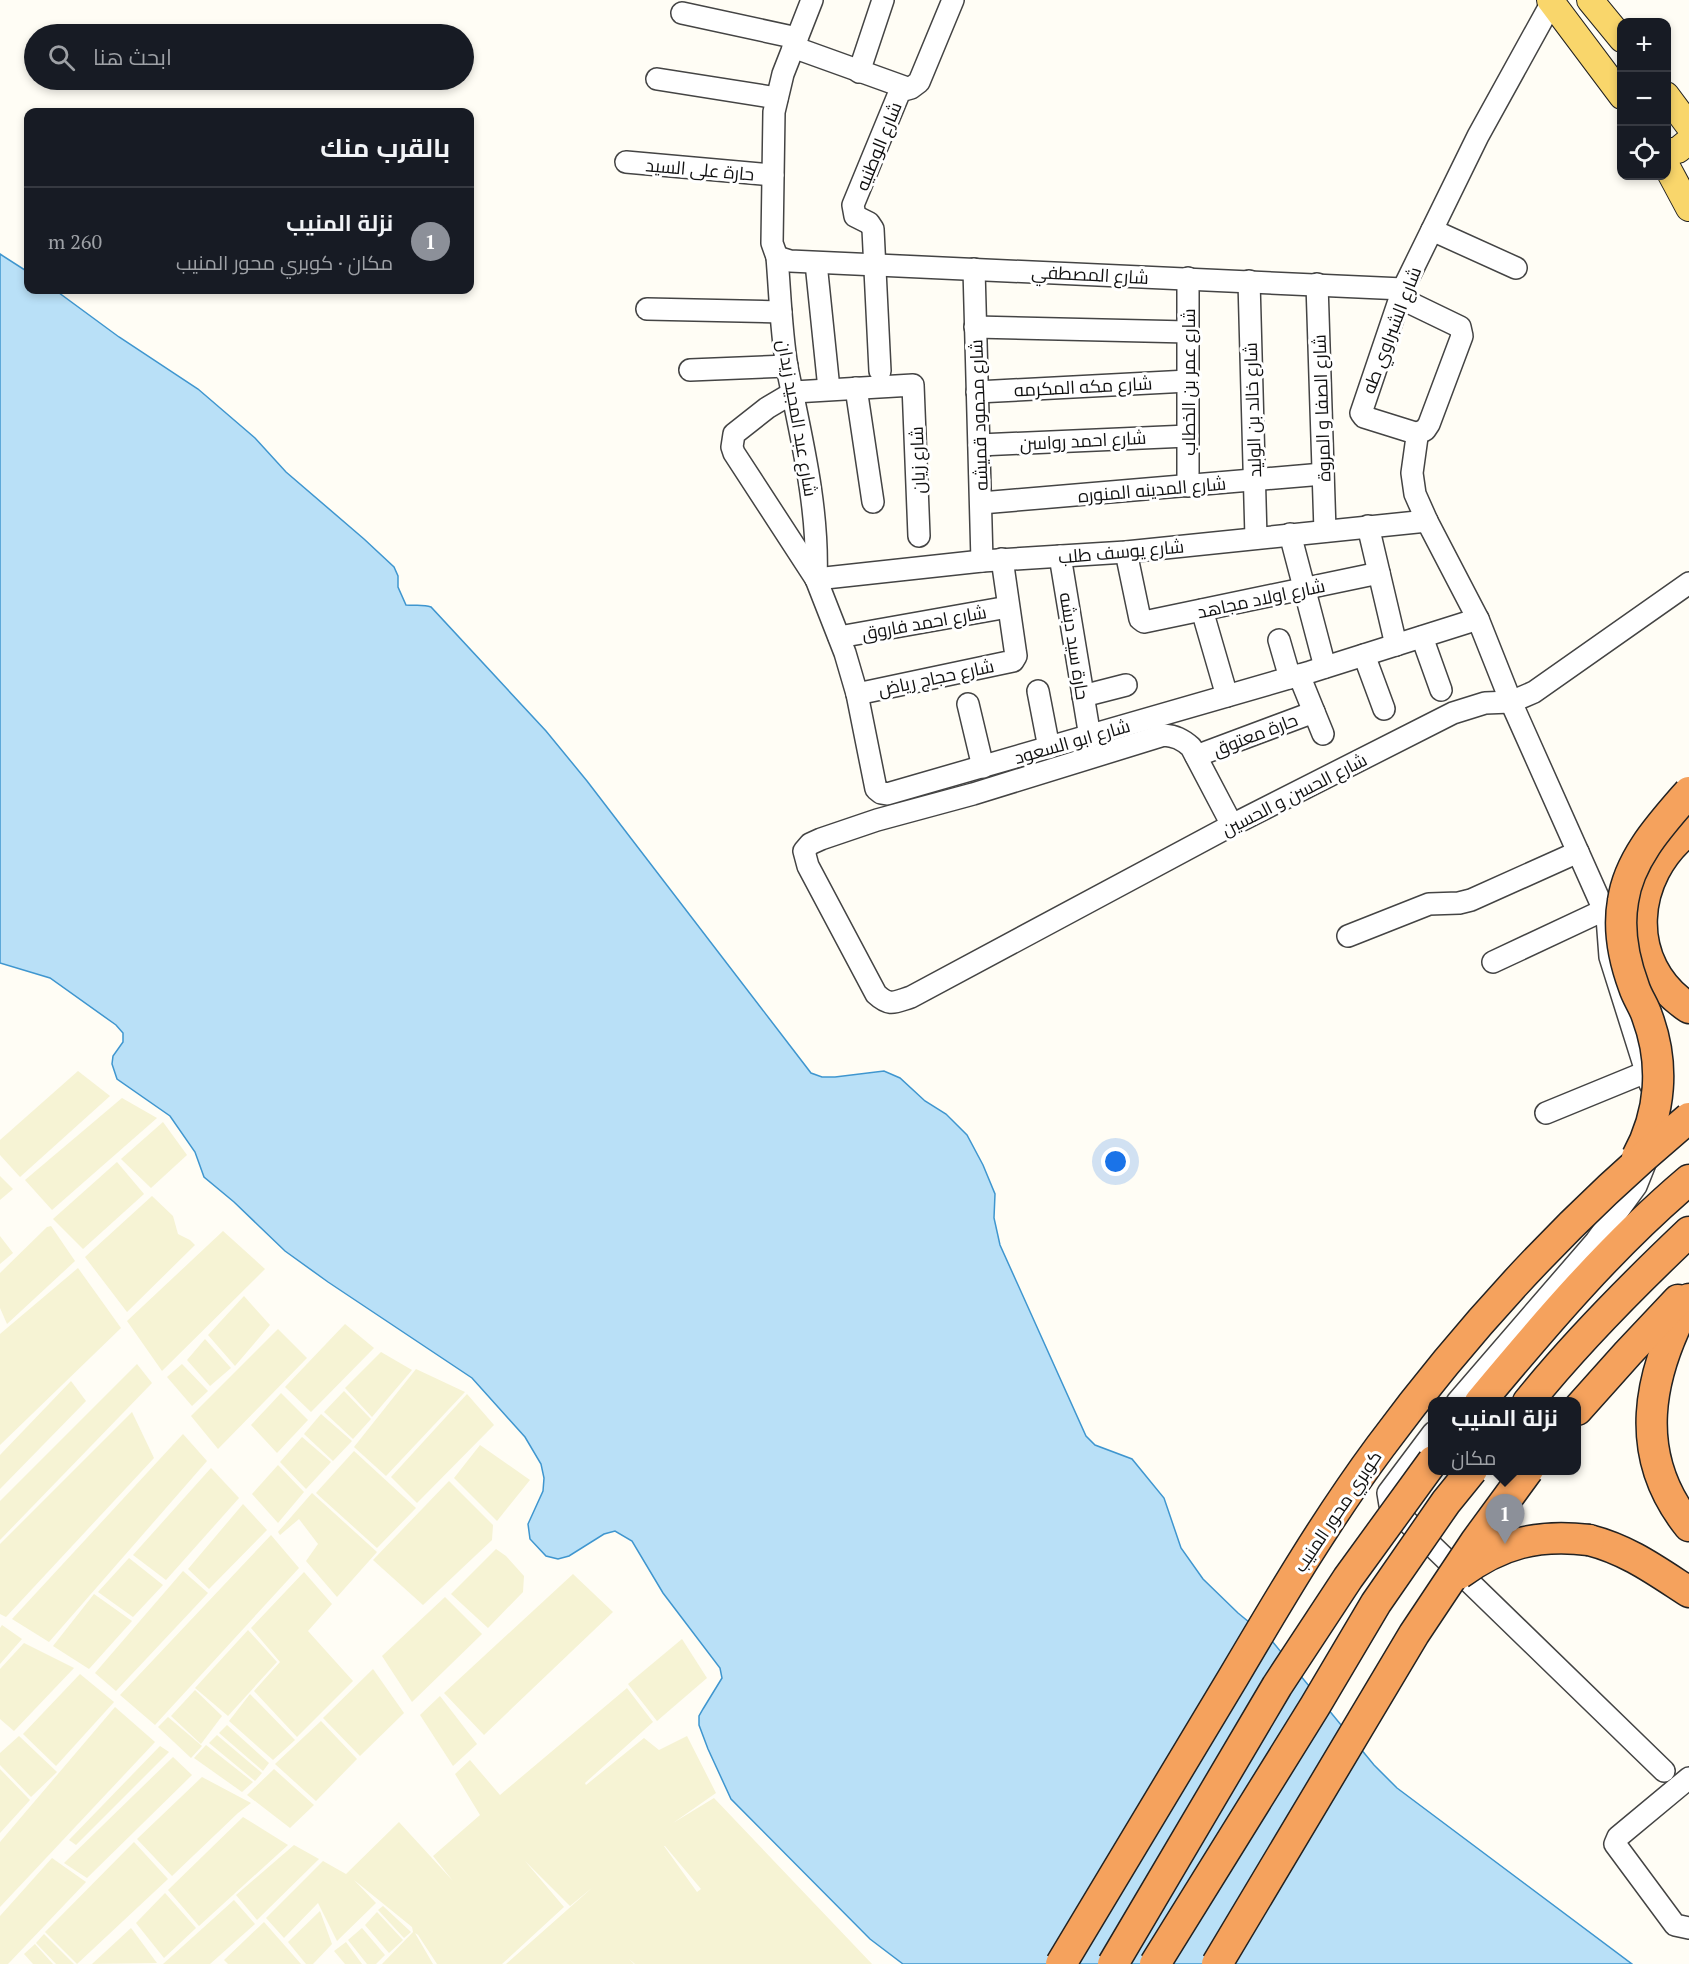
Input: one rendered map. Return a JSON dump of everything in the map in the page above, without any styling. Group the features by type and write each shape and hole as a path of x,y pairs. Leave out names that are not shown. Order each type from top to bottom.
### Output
{"highway":[{"path":"1632,1166 1647,1138 1656,1108 1659,1076 1656,1045 1625,959 1622,929 1623,900 1635,863 1655,831 1689,792"},
{"path":"1689,830 1672,844 1659,861 1649,880 1643,901 1641,922 1650,964 1663,984 1689,1008"},
{"name":"كوبري محور المنيب","path":"1062,1964 1268,1617 1378,1449 1458,1346 1545,1251 1632,1166 1689,1118"},
{"path":"1483,1397 1578,1288 1659,1205 1689,1180"},
{"path":"1531,1397 1559,1363 1601,1319 1689,1232"},
{"path":"1581,1406 1689,1289"},
{"path":"1689,1299 1674,1326 1661,1359 1652,1394 1651,1425 1655,1457 1665,1487 1679,1514 1689,1526"},
{"path":"1113,1964 1276,1686 1348,1578 1428,1468"},
{"path":"1155,1964 1376,1603 1446,1502 1468,1475"},
{"path":"1217,1964 1408,1644 1442,1591 1524,1475"},
{"path":"1442,1591 1468,1568 1497,1550 1520,1542 1565,1537 1611,1546 1632,1555 1689,1592"},
{"path":"1588,1540 1619,1538 1635,1541 1689,1568"}],"main road":[{"path":"1590,0 1617,33"},
{"path":"1551,1 1617,89"},
{"path":"1671,102 1689,126"},
{"path":"1671,151 1678,150 1689,141"},
{"path":"1671,174 1688,205"}],"street":[{"path":"795,43 812,0"},
{"path":"859,72 883,0"},
{"name":"شارع الوطنيه","path":"874,265 873,229 869,223 855,216 853,206 900,91 915,86 921,78 952,0"},
{"name":"شارع الشبراوي طه","path":"1415,434 1364,417 1362,413 1401,294 1478,136 1551,1"},
{"path":"682,13 795,43 859,72 907,88"},
{"name":"شارع عبد المجيد زيدان","path":"795,43 783,74 774,112 772,243 777,257 787,366 794,392 816,515 818,549 816,579"},
{"path":"657,79 777,98"},
{"name":"حارة على السيد","path":"626,162 773,175"},
{"path":"1432,230 1516,268"},
{"name":"شارع المصطفي","path":"777,257 785,261 1317,285 1401,294"},
{"path":"816,262 829,389"},
{"path":"874,265 880,370"},
{"name":"شارع محمود قميشه","path":"974,269 981,503 992,560 1008,607 1014,660"},
{"name":"شارع عمر بن الخطاب","path":"1188,278 1188,486"},
{"name":"شارع خالد بن الوليد","path":"1249,281 1256,538"},
{"name":"شارع الصفا و المروة","path":"1317,285 1325,531"},
{"path":"1401,294 1460,327 1462,331 1429,424 1425,430 1415,434 1417,443 1412,484 1426,521 1478,619 1511,702 1604,910 1609,933 1610,957 1646,1072 1652,1099 1653,1129 1647,1159 1636,1186 1596,1241 1460,1397"},
{"path":"647,309 781,312"},
{"path":"975,327 1188,332"},
{"path":"690,370 787,366"},
{"name":"شارع مكه المكرمه","path":"977,392 1188,381"},
{"name":"شارع زيان","path":"856,388 913,385 920,536"},
{"path":"816,579 734,453 732,447 734,434 767,408 794,392 856,388 873,502"},
{"name":"شارع احمد رواسن","path":"979,445 1188,435"},
{"name":"شارع المدينه المنوره","path":"981,503 1323,474"},
{"name":"شارع يوسف طلب","path":"816,579 992,560 1126,552 1426,521"},
{"path":"1368,526 1396,645"},
{"path":"1290,534 1325,667"},
{"name":"شارع اولاد مجاهد","path":"1126,552 1140,619 1143,622 1379,573"},
{"name":"حارة سيد دبشه","path":"1060,556 1090,737"},
{"name":"شارع ابو السعود","path":"816,579 839,637 857,694 876,789 887,794 1090,737 1478,619"},
{"name":"شارع الحسن و الحسين","path":"1196,756 1184,740 1164,735 973,794 877,820 810,844 804,851 808,866 876,994 885,1002 892,1003 911,997 1232,825 1453,713 1485,703 1511,702 1534,692 1689,582"},
{"name":"شارع احمد فاروق","path":"839,637 1008,607"},
{"path":"1202,610 1227,696"},
{"path":"1422,637 1441,690"},
{"path":"1279,640 1323,734"},
{"path":"1364,655 1384,709"},
{"name":"شارع حجاج رياض","path":"857,694 1014,660"},
{"path":"1083,696 1126,685"},
{"path":"1038,691 1049,748"},
{"path":"968,704 983,767"},
{"name":"حارة معتوق","path":"1196,756 1314,712"},
{"path":"1196,756 1232,825"},
{"path":"1348,936 1429,904 1459,903 1471,900 1578,852"},
{"path":"1493,962 1604,910"},
{"path":"1546,1113 1646,1072"},
{"path":"1428,1440 1388,1493 1390,1505 1664,1771"},
{"path":"1689,1778 1618,1837 1615,1844 1675,1925 1689,1928"}],"shaded area":[{"path":"78,1071 110,1096 20,1177 0,1155 0,1140"},
{"path":"122,1098 157,1118 52,1210 25,1180"},
{"path":"163,1122 187,1155 151,1188 121,1159"},
{"path":"117,1162 144,1194 83,1249 53,1219"},
{"path":"0,1176 13,1189 0,1200"},
{"path":"152,1196 173,1216 178,1234 195,1245 127,1312 85,1257"},
{"path":"51,1226 75,1261 7,1324 0,1308 0,1273 47,1227"},
{"path":"223,1231 265,1269 162,1371 127,1321"},
{"path":"0,1236 13,1253 0,1264"},
{"path":"78,1268 121,1328 0,1445 0,1334"},
{"path":"244,1296 270,1325 235,1366 208,1335"},
{"path":"345,1324 374,1348 311,1412 285,1387"},
{"path":"278,1329 307,1358 218,1449 191,1416"},
{"path":"205,1339 231,1368 210,1386 187,1360"},
{"path":"381,1352 412,1370 372,1417 345,1388"},
{"path":"137,1364 152,1383 0,1540 0,1501"},
{"path":"182,1364 208,1391 192,1406 167,1377"},
{"path":"416,1369 465,1392 386,1476 354,1447"},
{"path":"71,1381 86,1401 0,1489 0,1455"},
{"path":"344,1391 371,1419 353,1439 324,1412"},
{"path":"281,1393 308,1420 277,1453 251,1425"},
{"path":"467,1394 494,1425 417,1503 391,1477"},
{"path":"132,1412 154,1458 6,1617 0,1614 0,1544"},
{"path":"321,1414 352,1441 333,1461 304,1434"},
{"path":"183,1434 207,1461 49,1642 12,1619"},
{"path":"302,1437 331,1462 306,1489 280,1462"},
{"path":"480,1445 530,1480 497,1521 454,1478"},
{"path":"354,1451 416,1508 377,1548 316,1493"},
{"path":"278,1465 304,1492 278,1523 252,1494"},
{"path":"211,1468 239,1498 166,1580 133,1555"},
{"path":"449,1481 493,1525 492,1540 423,1605 373,1560"},
{"path":"312,1493 377,1552 337,1597 306,1561 318,1544 299,1519 280,1535 278,1532"},
{"path":"243,1504 267,1530 209,1589 188,1569"},
{"path":"271,1535 299,1568 155,1725 120,1695"},
{"path":"496,1549 506,1556 524,1576 523,1592 488,1628 451,1594"},
{"path":"129,1558 163,1585 133,1617 98,1592"},
{"path":"183,1571 208,1593 116,1691 95,1673"},
{"path":"304,1572 332,1604 308,1631 353,1681 297,1737 254,1691 280,1662 251,1628"},
{"path":"573,1574 613,1612 484,1735 444,1693"},
{"path":"94,1594 132,1621 89,1669 53,1646"},
{"path":"445,1597 482,1634 412,1702 382,1656"},
{"path":"2,1625 22,1639 0,1664 0,1628"},
{"path":"248,1630 277,1662 228,1716 195,1688"},
{"path":"682,1639 707,1678 657,1721 628,1684"},
{"path":"24,1643 74,1668 14,1731 0,1719 0,1669"},
{"path":"373,1669 404,1713 360,1756 323,1718"},
{"path":"80,1674 114,1702 56,1766 23,1734"},
{"path":"627,1688 653,1722 585,1783 586,1785 644,1738 659,1750 687,1736 716,1793 673,1823 714,1798 872,1964 635,1964 629,1959 634,1964 506,1964 593,1887 570,1906 525,1861 564,1907 502,1964 437,1964 415,1933 433,1964 382,1964 413,1932 412,1927 354,1880 376,1903 337,1941 318,1903 284,1938 266,1918 323,1861 346,1874 399,1822 453,1881 433,1856 480,1815 455,1774 470,1760 500,1795","holes":["665,1846 701,1889 697,1892"]},
{"path":"195,1690 222,1716 201,1744 171,1716"},
{"path":"250,1694 295,1740 273,1760 229,1721"},
{"path":"440,1696 477,1744 453,1766 420,1715"},
{"path":"115,1707 155,1742 0,1907 0,1842"},
{"path":"168,1717 202,1746 191,1758 158,1727"},
{"path":"321,1721 357,1759 316,1801 275,1764"},
{"path":"227,1725 269,1763 263,1771 219,1733"},
{"path":"217,1735 262,1773 255,1781 209,1743"},
{"path":"19,1736 57,1772 31,1797 0,1765 0,1753"},
{"path":"206,1745 253,1782 242,1792 194,1758"},
{"path":"160,1746 169,1752 76,1845 69,1840"},
{"path":"173,1757 192,1775 87,1878 64,1863"},
{"path":"0,1769 30,1800 0,1833"},
{"path":"274,1769 314,1805 290,1828 247,1795"},
{"path":"202,1777 251,1803 172,1876 137,1839"},
{"path":"243,1817 288,1845 199,1926 168,1890"},
{"path":"134,1842 168,1879 77,1964 45,1932"},
{"path":"294,1845 319,1859 257,1920 236,1895"},
{"path":"52,1858 86,1882 8,1964 0,1964 0,1916"},
{"path":"165,1893 196,1928 164,1958 136,1923"},
{"path":"234,1900 255,1924 210,1964 163,1964"},
{"path":"383,1906 411,1932 404,1938 378,1910"},
{"path":"320,1911 332,1944 313,1964 306,1964 288,1942"},
{"path":"377,1912 403,1940 389,1953 365,1925"},
{"path":"264,1922 301,1964 228,1964 224,1960"},
{"path":"131,1928 157,1963 92,1964"},
{"path":"362,1928 385,1955 376,1964 367,1964 348,1940"},
{"path":"44,1934 74,1964 56,1964 36,1943"},
{"path":"346,1942 362,1964 345,1964 334,1951"},
{"path":"35,1944 53,1964 33,1964 24,1954"}],"water":[{"path":"0,254 24,269 24,294 60,294 119,337 198,389 255,438 286,472 394,567 398,576 398,587 406,605 431,607 546,731 811,1073 822,1077 835,1077 884,1071 900,1078 925,1101 946,1114 967,1135 995,1194 994,1218 1000,1245 1086,1436 1095,1445 1132,1459 1164,1498 1181,1548 1203,1579 1238,1613 1272,1641 1374,1765 1397,1788 1632,1964 903,1964 870,1939 731,1799 699,1725 699,1716 722,1678 720,1668 663,1593 632,1541 615,1531 604,1534 569,1556 558,1559 546,1556 530,1539 528,1524 543,1491 544,1478 541,1464 525,1437 472,1378 285,1251 204,1177 195,1152 170,1116 117,1079 112,1064 113,1056 123,1042 123,1033 116,1025 50,978 0,963"}],"place":[{"name":"نزلة المنيب","path":"1505,1544"}]}
